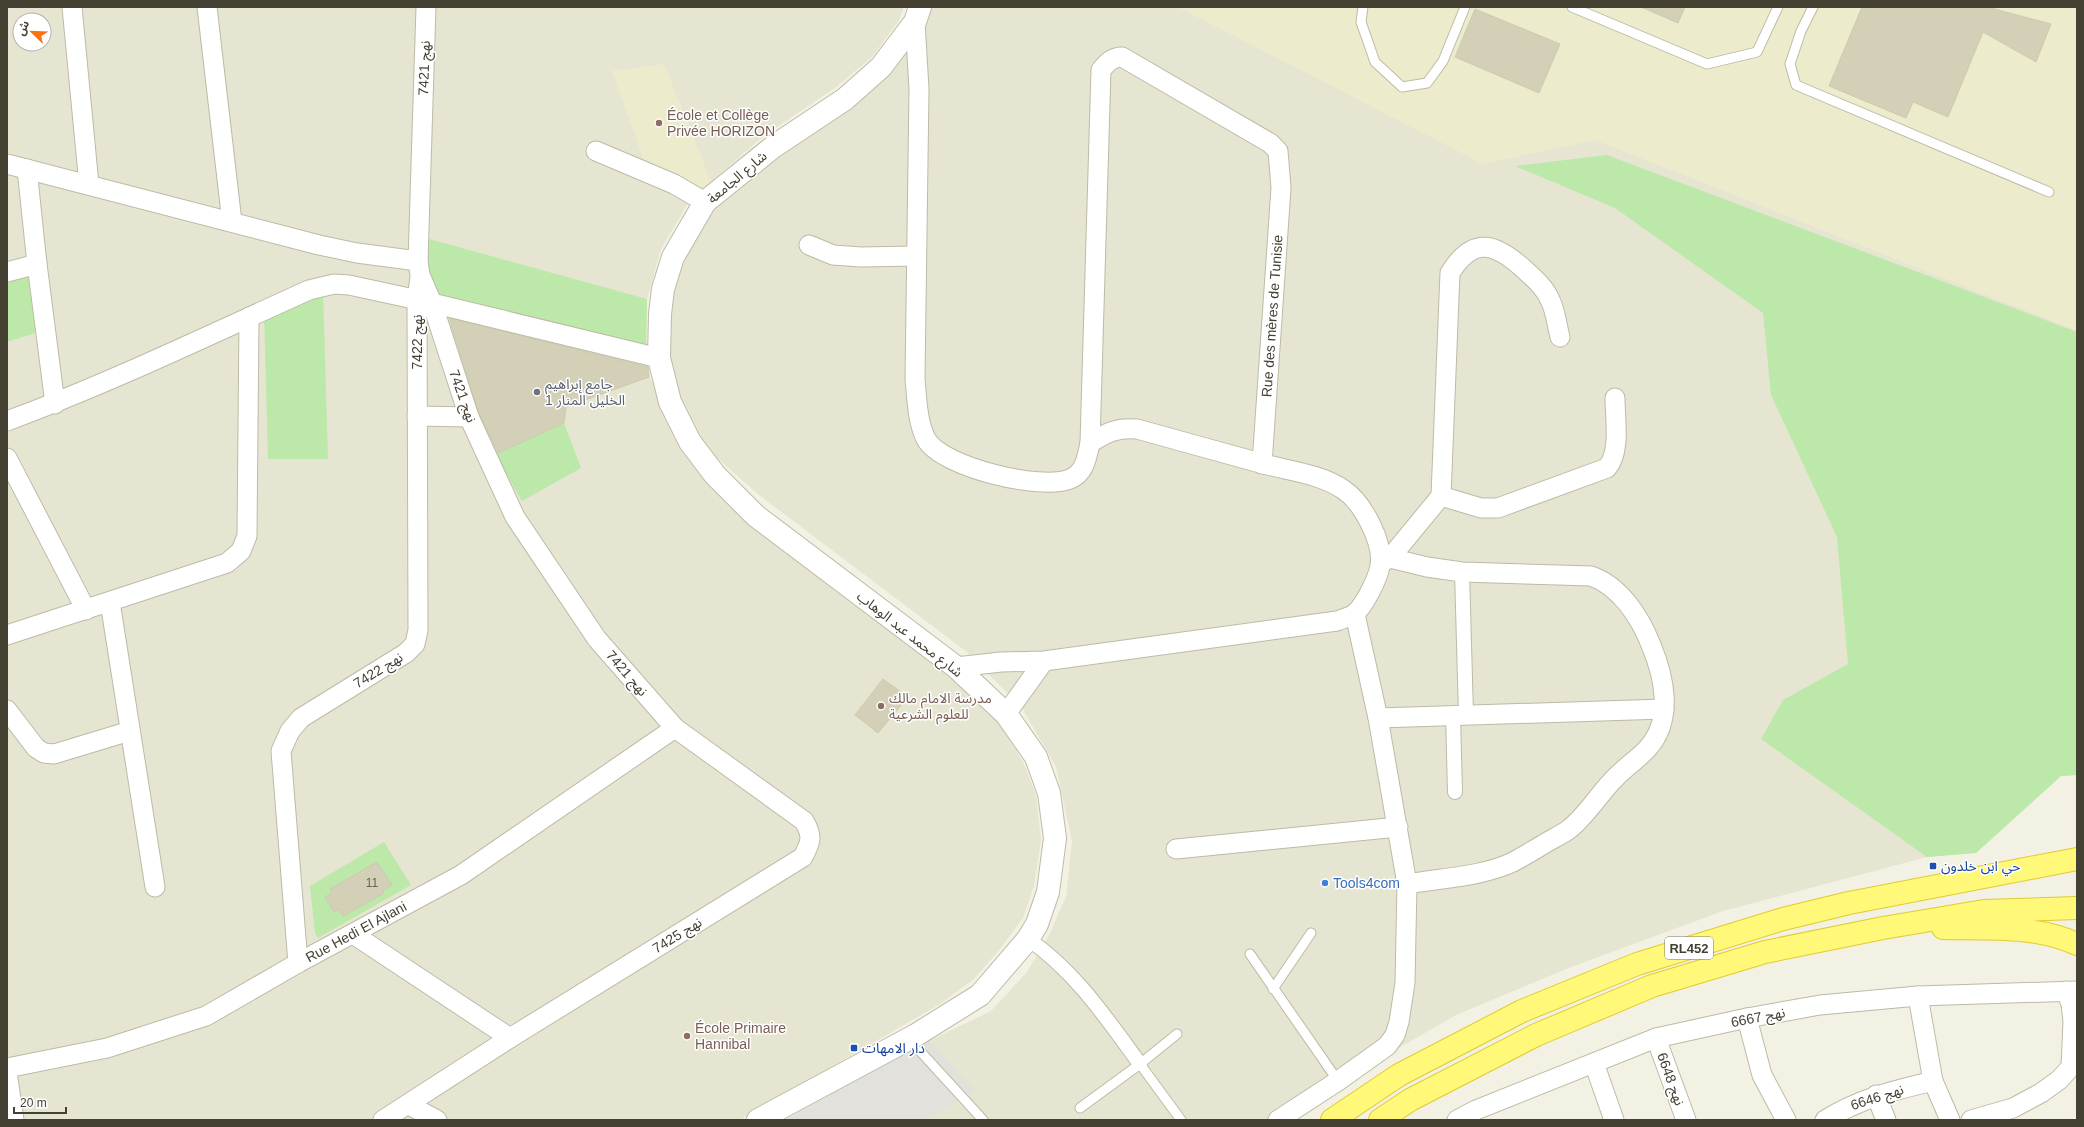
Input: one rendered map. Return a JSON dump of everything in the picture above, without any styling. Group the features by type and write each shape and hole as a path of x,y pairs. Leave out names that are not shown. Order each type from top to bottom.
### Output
{"highway":[{"name":"RL452","path":"1332,1120 1399,1075 1522,1011 1637,964 1783,919 1842,905 2077,859"},
{"name":"RL452","path":"1380,1120 1410,1100 1536,1035 1652,986 1765,952 1904,925 1984,911 2077,908"},
{"path":"1904,925 1935,928 2026,930 2058,936 2077,944"}],"street":[{"path":"72,7 89,185"},
{"path":"207,7 232,222"},
{"name":"نهج 7421","path":"419,268 426,7"},
{"name":"شارع الجامعة","path":"659,358 660,314 663,289 673,257 705,202 773,147 845,98 881,67 918,15"},
{"name":"Rue des mères de Tunisie","path":"918,15 915,379 919,418 926,439 941,454 1003,478 1048,483 1070,479 1078,474 1084,467 1090,443 1101,70 1109,61 1115,58 1122,58 1270,143 1278,151 1280,168 1262,464"},
{"path":"596,151 674,184 705,202"},
{"path":"7,164 319,245 419,268"},
{"path":"27,169 36,264 55,404"},
{"path":"809,245 833,255 861,257 916,256"},
{"path":"956,667 1001,662 1044,661 1312,626 1337,621 1354,614 1365,600 1385,561 1441,496 1450,273 1458,261 1468,251 1480,246 1492,248 1509,255 1546,291 1552,302 1560,337"},
{"path":"7,272 36,264"},
{"name":"نهج 7422","path":"298,963 281,751 290,731 301,718 406,653 415,644 418,630 417,416 424,301 419,268"},
{"path":"7,421 55,404 309,290 334,284 349,285 424,301 659,358"},
{"name":"نهج 7421","path":"424,301 469,417 515,517 597,639 675,728"},
{"path":"7,635 227,563 241,551 247,536 249,317"},
{"name":"شارع محمد عبد الوهاب","path":"659,358 670,402 690,442 715,475 756,516 956,667 1006,714 1036,756 1049,793 1055,838 1048,892 1037,924 1028,939 980,995 916,1035 758,1120"},
{"path":"1441,496 1481,508 1498,508 1607,468 1612,462 1615,452 1615,398"},
{"path":"417,416 469,417"},
{"path":"1090,443 1108,432 1122,428 1137,429 1262,464 1323,479 1344,490 1360,505 1371,525 1385,561"},
{"path":"7,458 86,610"},
{"path":"1385,561 1462,572 1592,576 1602,579 1615,589 1624,599 1646,633 1660,666 1663,683 1664,709 1660,728 1649,747 1616,776 1569,830 1512,862 1490,869 1407,884"},
{"path":"1455,792 1460,715 1462,572"},
{"path":"110,602 155,887"},
{"path":"1278,1120 1338,1081 1387,1046 1395,1035 1399,1022 1404,983 1407,884 1378,718 1354,614"},
{"path":"1006,714 1044,661"},
{"path":"1378,718 1664,709"},
{"path":"7,710 36,748 44,753 54,754 130,731"},
{"name":"Rue Hedi El Ajlani","path":"7,1068 107,1048 206,1016 298,963 461,875 675,728"},
{"name":"نهج 7425","path":"383,1120 409,1105 510,1038 803,857 809,845 811,833 804,821 675,728"},
{"path":"1176,849 1398,827"},
{"path":"353,934 510,1038"},
{"path":"1028,939 1046,951 1085,991 1140,1064"},
{"path":"1971,1120 2013,1108 2041,1093 2074,1067 2071,991"},
{"name":"نهج 6667","path":"1457,1120 1478,1115 1594,1063 1656,1038 1747,1018 1820,1005 1918,996 2071,991"},
{"path":"1918,996 1933,1081 1950,1120"},
{"path":"1747,1018 1762,1075 1786,1120"},
{"name":"نهج 6648","path":"1656,1038 1686,1120"},
{"path":"1594,1063 1614,1120"},
{"path":"7,1072 14,1120"},
{"name":"نهج 6646","path":"1825,1120 1845,1108 1876,1095 1933,1081"},
{"path":"1876,1095 1886,1120"},
{"path":"409,1105 437,1120"}],"lane":[{"path":"1363,7 1360,22 1375,62 1402,87 1427,83 1442,61 1465,7"},
{"path":"1572,7 1706,64 1757,52 1778,7"},
{"path":"1813,7 1801,31 1790,64 1796,85 2049,192"},
{"path":"1273,989 1311,933"},
{"path":"1250,954 1338,1081"},
{"path":"1080,1108 1140,1064 1177,1034"},
{"path":"920,1051 983,1120"},
{"path":"1140,1064 1181,1120"}],"shaded area":[{"path":"7,7 904,7 899,20 872,57 835,88 765,135 690,200 661,249 647,299 646,357 650,377 673,429 701,475 741,513 951,677 997,719 1024,764 1036,795 1041,840 1034,886 1023,918 999,950 974,979 940,1004 740,1120 7,1120"},
{"path":"927,7 2077,7 2077,775 2061,776 1976,853 1927,857 1723,911 1571,967 1456,1015 1390,1053 1294,1120 785,1120 929,1041 991,1011 1027,972 1049,935 1066,897 1072,841 1056,767 1022,708 967,652 759,495 716,457 690,422 669,364 668,312 680,258 712,207 777,155"},
{"path":"1178,7 2077,7 2077,331 1595,140 1483,164"},
{"name":"École et Collège Privée HORIZON","path":"664,64 712,184 696,196 649,175 612,71"},
{"path":"929,1041 975,1090 926,1120 785,1120"}],"green space":[{"path":"1607,155 2077,332 2077,775 2061,776 1976,853 1927,857 1761,739 1783,700 1848,664 1837,537 1771,395 1763,313 1615,208 1515,166"},
{"path":"422,237 647,299 646,357 437,306 424,268"},
{"path":"30,273 38,332 7,342 7,280"},
{"path":"323,289 328,459 268,459 264,312"},
{"path":"564,423 581,468 522,501 495,454"},
{"path":"384,842 411,885 318,938 315,933 310,886"}],"building":[{"path":"1641,7 1685,7 1678,23"},
{"path":"1862,7 1987,7 2051,24 2036,62 1983,32 1948,117 1913,102 1906,118 1829,86"},
{"path":"1475,9 1560,44 1539,93 1455,57"},
{"name":"جامع إبراهيم الخليل المنار 1","path":"449,318 648,367 649,377 566,407 564,423 498,453 479,413"},
{"name":"مدرسة الامام مالك للعلوم الشرعية","path":"883,679 908,697 878,733 855,715"},
{"path":"377,862 392,885 382,891 384,893 343,916 339,909 334,912 325,897 332,893 330,889"}],"place":[{"name":"École et Collège Privée HORIZON","path":"659,123"},
{"name":"جامع إبراهيم الخليل المنار 1","path":"537,392"},
{"name":"مدرسة الامام مالك للعلوم الشرعية","path":"881,706"},
{"name":"حي ابن خلدون","path":"1933,866"},
{"name":"Tools4com","path":"1325,883"},
{"name":"École Primaire Hannibal","path":"687,1036"},
{"name":"دار الامهات","path":"854,1048"}]}
